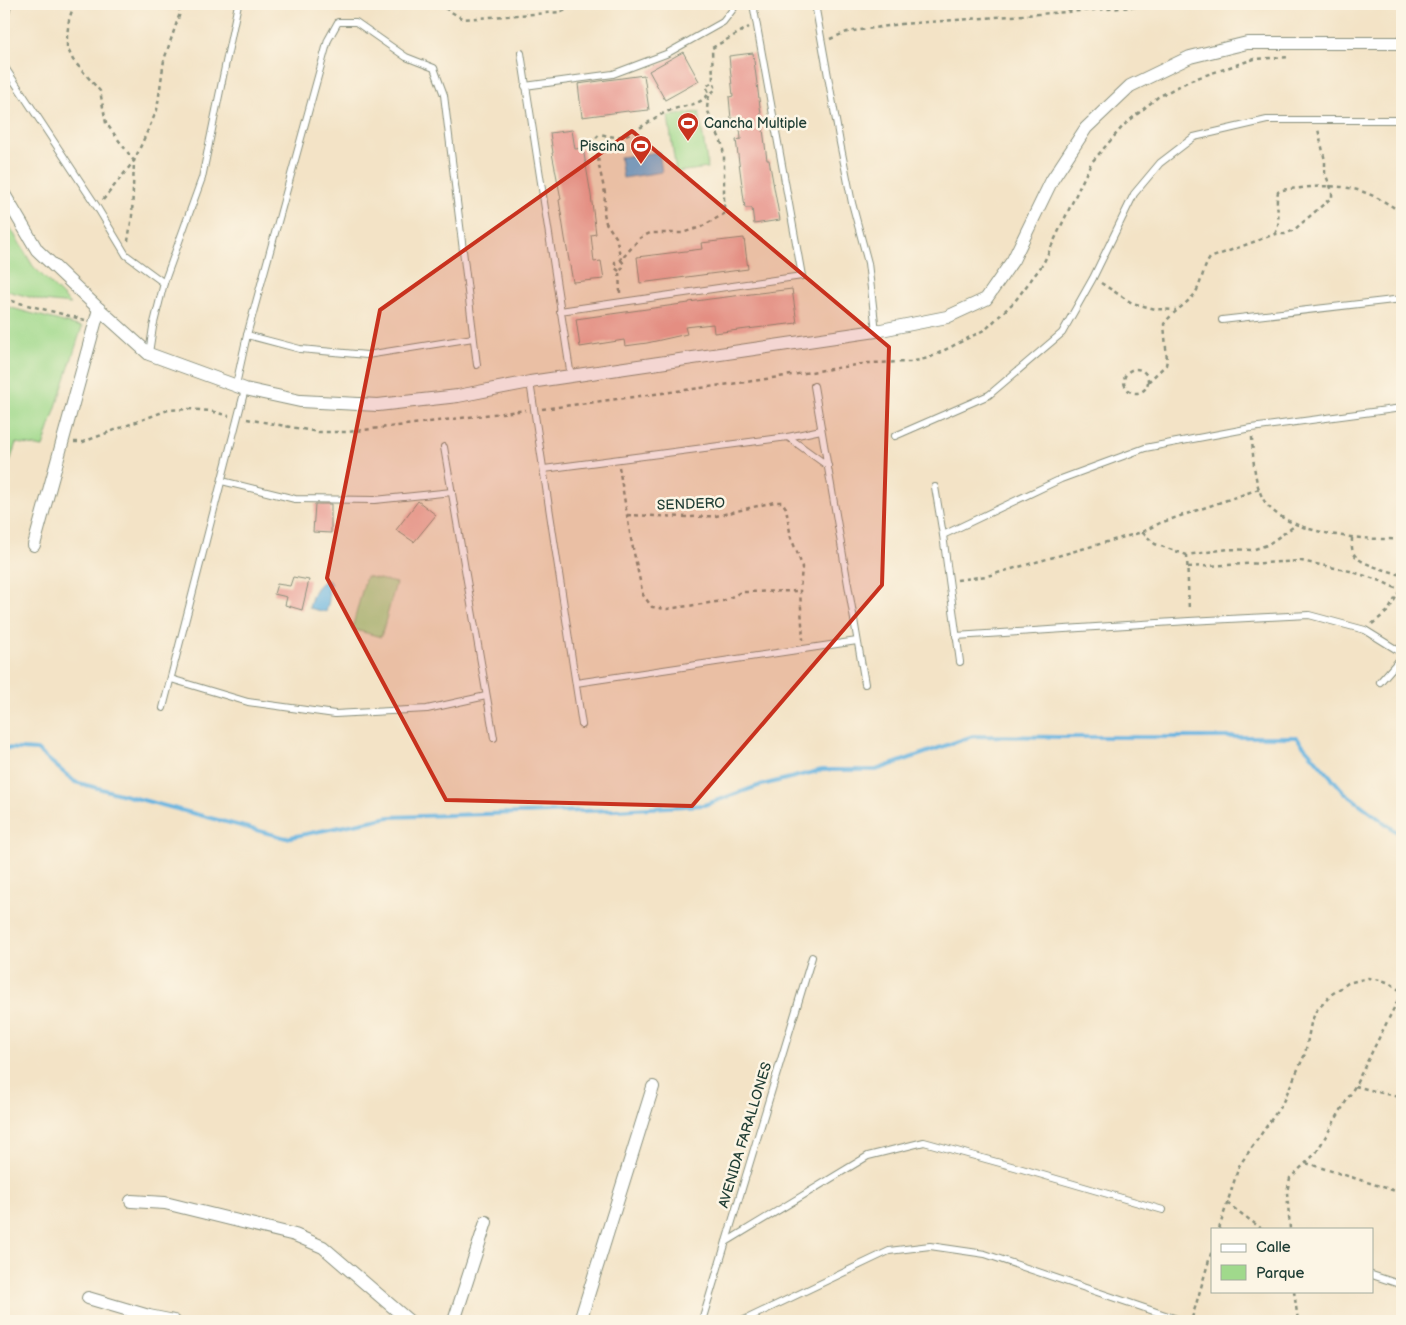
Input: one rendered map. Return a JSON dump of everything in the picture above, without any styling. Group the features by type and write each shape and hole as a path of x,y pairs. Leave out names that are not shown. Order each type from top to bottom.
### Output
{"street":[{"path":"4,194 37,250 149,354 240,387 300,401 378,405 458,396 530,382 876,331 947,317 986,299 1013,260 1052,180 1086,128 1130,86 1190,57 1247,43 1402,43"},
{"path":"34,545 99,309"},
{"path":"580,1321 653,1087"},
{"path":"131,1201 165,1202 294,1235 323,1247 409,1321"},
{"path":"454,1321 486,1222"},
{"path":"88,1298 149,1316 174,1321"}],"lane":[{"path":"4,23 8,4"},
{"path":"149,354 153,328 164,284 202,178 238,4"},
{"path":"525,86 613,74 666,54 723,22 737,4"},
{"path":"560,311 802,276 753,4"},
{"path":"815,4 852,203 868,262 876,331"},
{"path":"163,708 238,418 247,335 328,40 338,22 356,22 406,57 434,68 444,95 477,365"},
{"path":"521,53 571,377"},
{"path":"4,66 97,207 126,255 164,284"},
{"path":"895,436 989,395 1062,333 1093,278 1134,194 1160,163 1194,137 1267,120 1402,120"},
{"path":"1222,320 1402,299"},
{"path":"247,335 300,349 367,354 473,338"},
{"path":"530,382 582,725"},
{"path":"814,386 865,684"},
{"path":"943,535 1061,479 1145,448 1251,428 1402,408"},
{"path":"544,468 788,437 822,430"},
{"path":"788,437 828,466"},
{"path":"444,447 494,738"},
{"path":"222,481 295,499 375,500 452,492"},
{"path":"935,487 960,662"},
{"path":"956,636 1309,615 1365,630 1402,655 1380,682"},
{"path":"576,683 857,640"},
{"path":"171,679 248,702 335,714 427,709 486,696"},
{"name":"AVENIDA FARALLONES","path":"702,1321 812,957"},
{"path":"726,1242 868,1156 924,1142 1163,1210"},
{"path":"742,1321 889,1251 930,1246 985,1254 1183,1321"},
{"path":"1374,1276 1402,1285"}],"path":[{"path":"74,4 69,20 67,47 73,60 100,91 106,123 134,161 132,216 126,255"},
{"path":"97,207 134,161 157,110 164,60 180,13 180,4"},
{"path":"438,4 462,19 561,12 583,4"},
{"path":"822,42 847,32 901,24 1176,4"},
{"path":"621,302 619,271 615,268 615,262 621,260 640,238 650,233 682,233 701,228 724,214 724,156 722,144 707,109 710,94 716,90 713,82 712,48 756,23"},
{"path":"62,443 83,442 168,410 210,411 238,418 318,432 348,432 535,410 753,381 869,363 910,362 929,358 986,329 1015,301 1043,264 1091,163 1124,124 1158,97 1191,80 1254,59 1290,57"},
{"path":"619,271 624,264 621,260 616,237 606,223 604,213 605,193 596,138 600,134 617,137 623,136 634,132 671,110 694,104 706,97 709,92 706,86 713,82"},
{"path":"1148,382 1147,376 1142,371 1136,369 1130,371 1125,376 1124,383 1127,389 1133,392 1140,392 1166,365 1164,324 1196,293 1210,258 1275,234 1285,234 1294,230 1332,197 1325,173 1325,161 1316,120"},
{"path":"1275,234 1279,215 1277,197 1278,192 1283,189 1348,187 1361,190 1384,201 1402,213"},
{"path":"1093,278 1132,303 1177,310"},
{"path":"4,299 95,323"},
{"path":"1251,428 1254,468 1259,490 1268,507 1283,517 1311,529 1352,538 1402,539"},
{"path":"618,458 643,595 652,606 667,609 723,601 741,592 800,591"},
{"path":"948,581 987,576 1142,532 1160,523 1259,490"},
{"name":"SENDERO","path":"627,515 716,516 774,502 782,502 786,508 791,538 802,567 800,591 804,649"},
{"path":"1142,532 1155,544 1187,555 1228,549 1252,550 1267,545 1297,524"},
{"path":"1352,538 1351,548 1354,555 1363,562 1402,576"},
{"path":"1187,555 1189,621"},
{"path":"1188,567 1301,561 1350,571 1401,588 1388,611 1365,630"},
{"path":"1219,1228 1239,1166 1282,1104 1305,1054 1311,1023 1316,1011 1332,994 1348,983 1368,978 1390,983 1402,992 1354,1086 1316,1153 1290,1178 1287,1192 1290,1228"},
{"path":"1354,1086 1402,1098"},
{"path":"1306,1163 1402,1193"},
{"path":"1227,1202 1261,1228"},
{"path":"1191,1321 1211,1253"},
{"path":"1294,1292 1298,1321"}],"highlighted area":[{"path":"632,131 889,347 882,585 692,806 446,800 327,578 380,310"}],"green space":[{"name":"Cancha Multiple","path":"699,112 708,168 676,172 668,116"},
{"path":"4,217 33,266 71,304 44,301 4,290"},
{"path":"4,306 82,327 43,447 16,443 4,480"},
{"path":"366,576 396,583 381,637 352,629"}],"water":[{"name":"Piscina","path":"659,152 662,172 623,178 620,157"},
{"path":"326,580 331,585 328,588 329,600 326,612 309,608 316,588"}],"building":[{"path":"683,52 699,81 665,100 649,71"},
{"path":"753,53 767,160 769,160 780,220 754,224 752,208 745,208 736,140 741,139 739,118 731,119 729,97 733,96 729,56"},
{"path":"644,75 649,110 582,117 578,84"},
{"path":"572,130 575,149 583,148 596,234 591,235 594,262 601,261 604,279 573,282 550,133"},
{"path":"744,238 748,269 640,283 637,257 702,249 701,243"},
{"path":"792,289 797,323 714,333 713,324 685,327 687,334 647,343 625,346 624,340 580,347 576,319"},
{"path":"418,501 436,515 414,542 396,530"},
{"path":"315,504 331,504 331,533 313,532"},
{"path":"293,577 309,580 302,610 285,605 287,597 274,594 277,584 290,586"}],"waterway":[{"path":"4,748 37,750 75,782 286,838 389,817 615,810 704,805 758,786 822,770 876,770 973,736 1296,737 1344,792 1402,836"}],"place":[{"name":"Cancha Multiple","path":"688,142"},
{"name":"Piscina","path":"641,165"}]}
